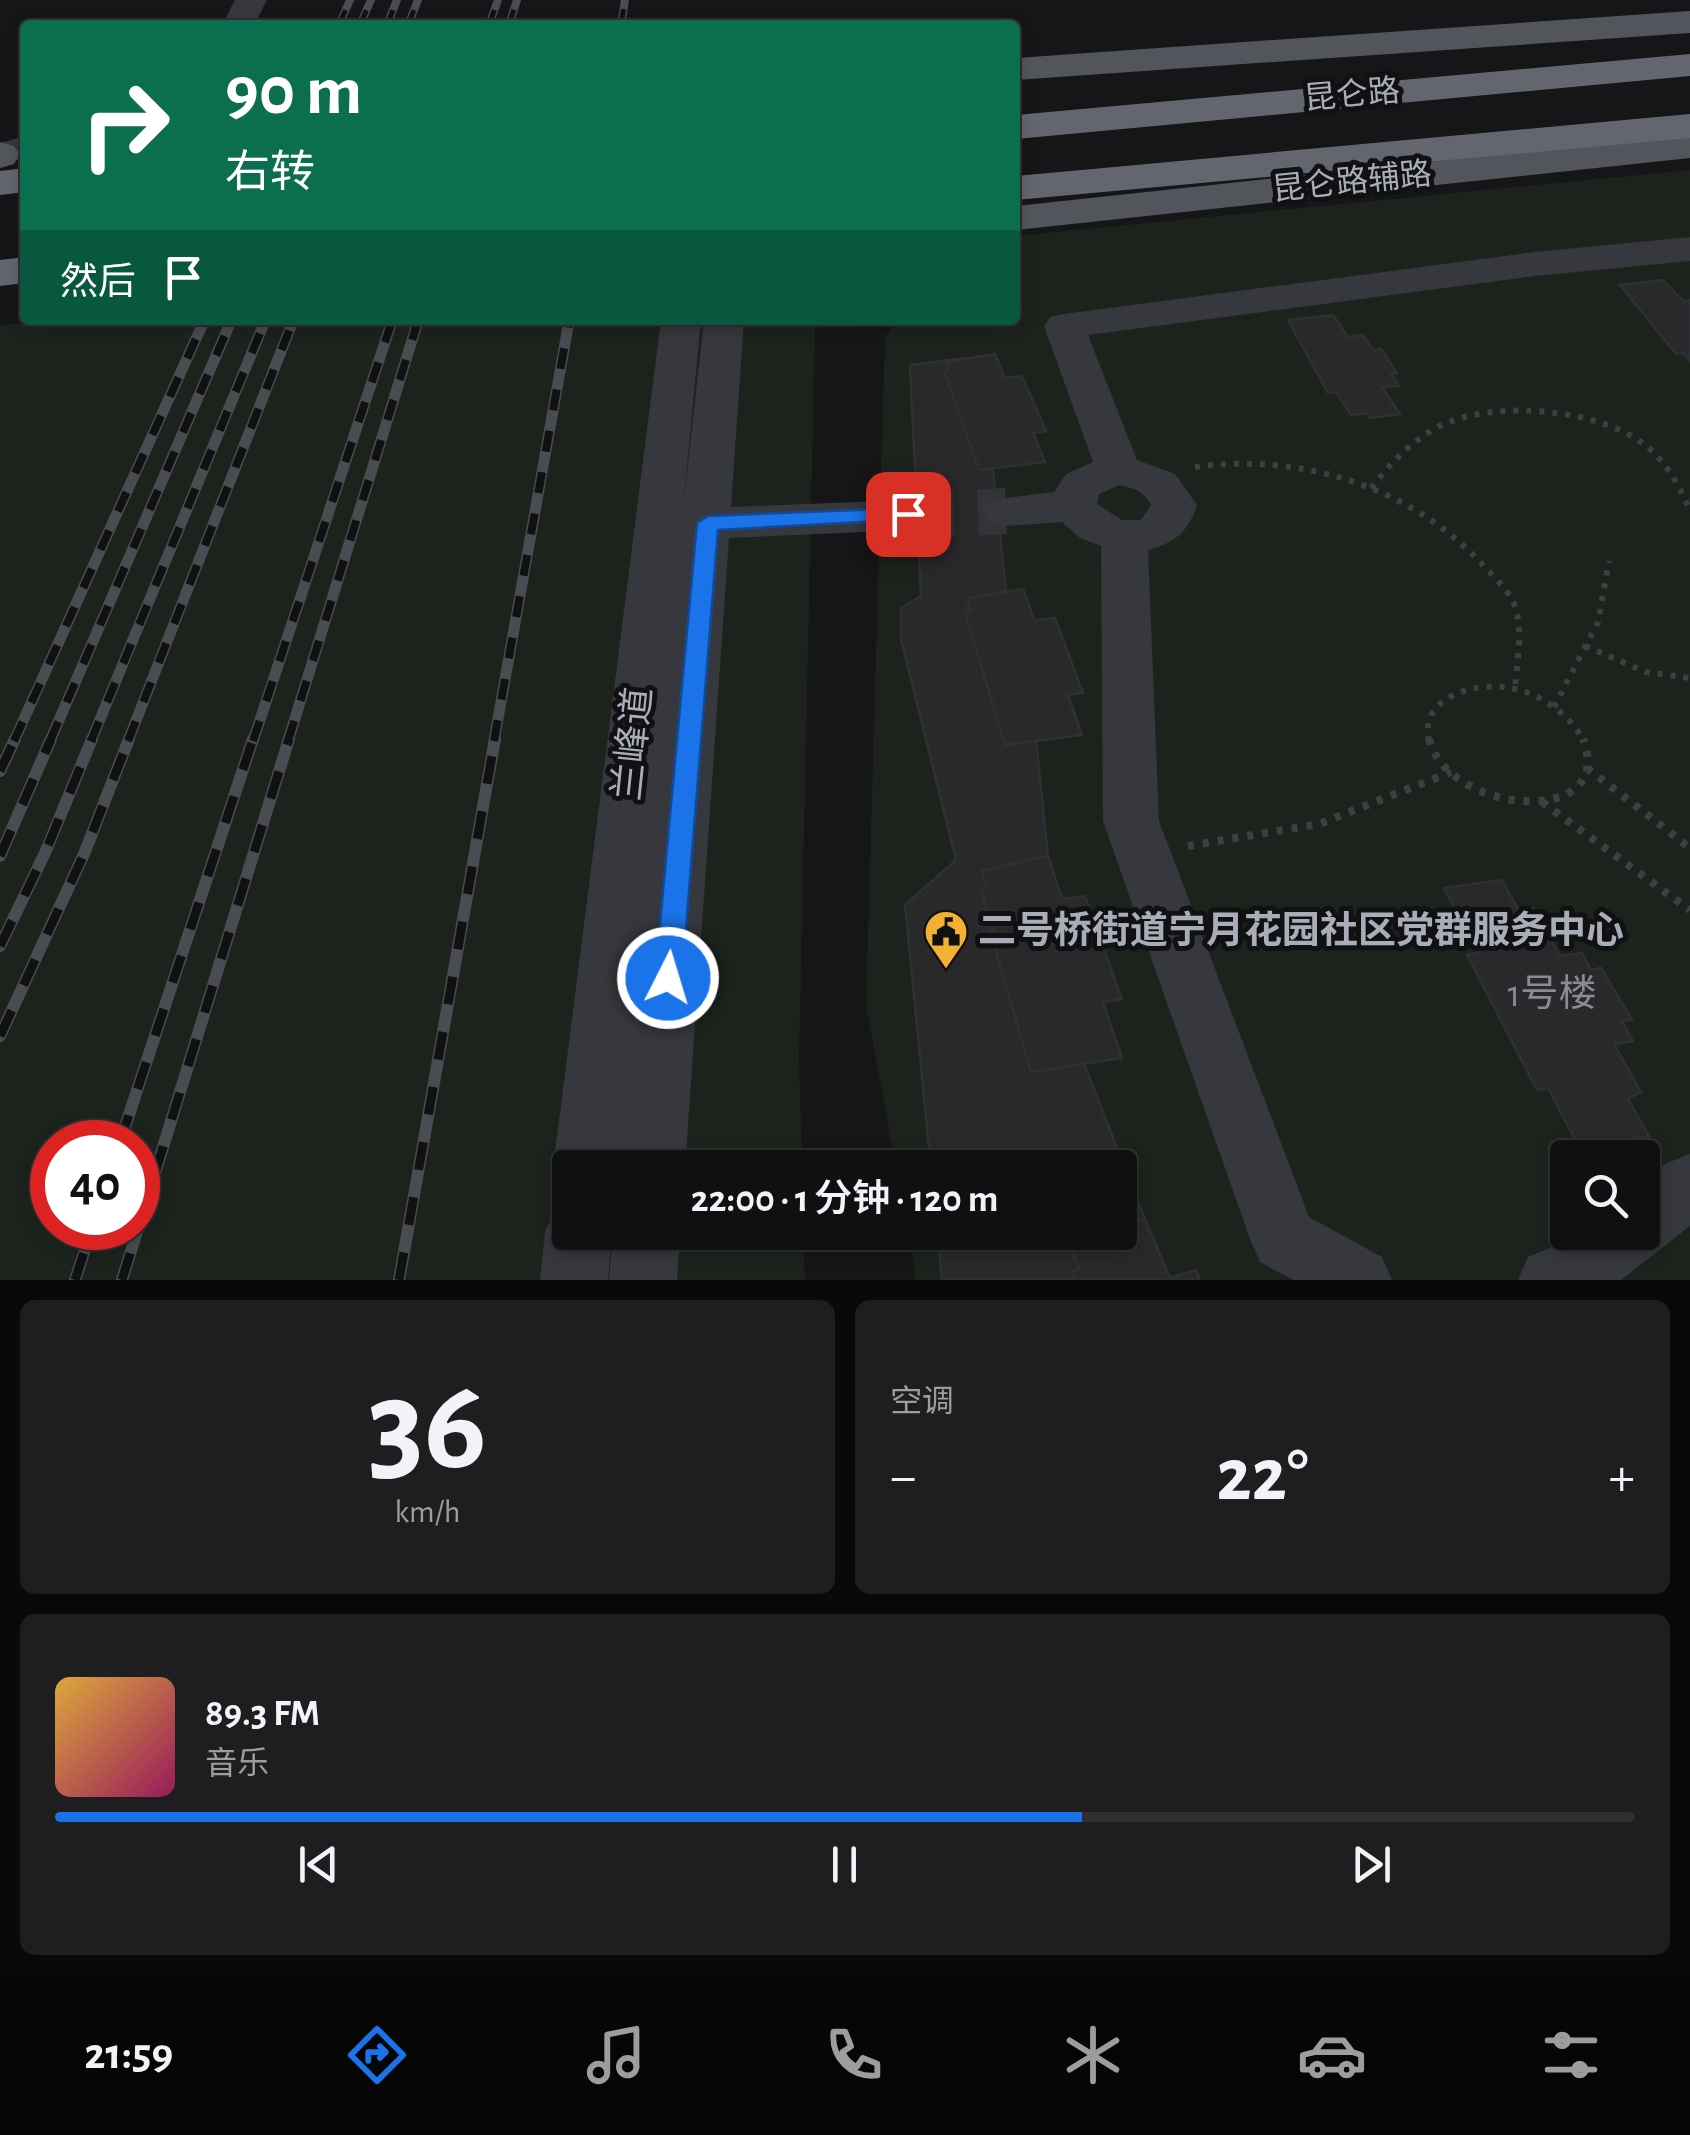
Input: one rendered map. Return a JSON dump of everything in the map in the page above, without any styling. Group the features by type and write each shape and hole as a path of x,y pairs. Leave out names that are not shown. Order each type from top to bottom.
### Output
{"highway":[{"path":"1020,94 1690,38"},
{"name":"昆仑路","path":"1020,127 1690,65"},
{"path":"1020,117 1374,93"},
{"name":"昆仑路","path":"1020,159 1690,97"},
{"path":"1020,188 1690,126"}],"main road":[{"path":"1020,69 1690,22"},
{"name":"昆仑路辅路","path":"1020,217 1690,146"}],"street":[{"path":"1074,506 1091,527 1124,537 1156,532 1172,515 1170,495 1134,474 1064,326 1534,264 1690,250"},
{"name":"兰峰道","path":"653,1150 683,524 682,325"},
{"name":"兰峰道","path":"589,1150 683,524 723,325"},
{"path":"1074,506 1079,485 1089,478 1134,474"},
{"path":"1006,511 1074,506"},
{"path":"683,524 908,514"},
{"path":"1124,537 1130,820 1284,1239 1358,1280"},
{"path":"1660,1210 1690,1186"},
{"path":"574,1280 577,1250"},
{"path":"642,1280 645,1250"},
{"path":"1552,1280 1577,1272 1607,1250"}],"path":[{"path":"1371,488 1407,448 1454,420 1494,413 1562,412 1594,417 1630,434 1671,472 1690,510"},
{"path":"1134,474 1207,464 1266,462 1337,476 1414,510 1474,551 1514,603 1518,651 1515,688"},
{"path":"1554,706 1598,622 1609,561"},
{"path":"1585,646 1646,672 1690,678"},
{"path":"1515,688 1554,706 1573,724 1585,743 1582,781 1566,795 1542,802 1514,802 1486,794 1451,772 1430,746 1427,728 1432,712 1443,698 1460,689 1515,688"},
{"path":"1586,768 1690,848"},
{"path":"1143,854 1319,824 1451,772"},
{"path":"1542,802 1690,910"}],"shaded area":[{"path":"1690,170 1690,1280 916,1280 911,1250 1137,1250 1137,1150 893,1150 866,1005 885,338 893,326 815,328 799,1058 802,1150 552,1150 552,1250 804,1250 805,1280 0,1280 0,325 1020,325 1020,236"}],"building":[{"path":"1663,280 1683,301 1690,300 1690,361 1683,353 1676,354 1620,285"},
{"path":"1333,315 1348,337 1363,335 1373,350 1381,349 1397,373 1391,374 1399,386 1382,387 1400,414 1370,418 1367,413 1351,415 1336,392 1328,393 1288,320"},
{"path":"995,354 1005,378 1022,376 1046,431 1033,433 1045,462 979,470 944,371 949,370 946,362"},
{"path":"965,358 946,362 949,370 944,371 979,470 993,470 1006,591 967,599 971,611 965,612 1005,745 1036,741 1048,856 982,871 987,888 981,889 1031,1072 1084,1064 1118,1150 929,1150 905,905 956,860 901,639 901,608 921,596 910,365"},
{"path":"1023,589 1035,621 1055,618 1083,693 1068,695 1082,735 1005,745 965,612 971,611 967,599"},
{"path":"1048,856 1062,899 1085,896 1122,999 1103,1002 1122,1058 1031,1072 990,931 981,889 987,888 982,871"},
{"path":"1502,880 1519,911 1533,908 1560,956 1582,953 1591,970 1601,968 1632,1020 1622,1021 1633,1041 1614,1044 1641,1092 1628,1099 1649,1136 1575,1140 1548,1088 1537,1090 1467,955 1478,953 1444,888"},
{"path":"1137,1199 1145,1219 1137,1221"},
{"path":"1145,1219 1170,1278 1196,1270 1200,1280 1076,1280 1072,1271 1079,1269 1071,1250 1137,1250 1137,1221"},
{"path":"939,1250 1071,1250 1079,1269 1072,1271 1076,1280 942,1280"}],"tunnel":[{"path":"908,515 1006,511"}],"railway":[{"path":"341,20 350,0"},
{"path":"362,20 371,0"},
{"path":"389,20 397,0"},
{"path":"410,20 418,0"},
{"path":"491,20 498,0"},
{"path":"511,20 517,0"},
{"path":"622,20 625,0"},
{"path":"14,741 202,325"},
{"path":"50,741 229,325"},
{"path":"91,741 263,325"},
{"path":"128,741 291,325"},
{"path":"253,741 391,325"},
{"path":"288,741 417,325"},
{"path":"494,741 568,325"},
{"path":"0,771 15,739"},
{"path":"0,856 51,739"},
{"path":"0,946 45,853 92,739"},
{"path":"0,1036 84,854 129,739"},
{"path":"127,1120 253,739"},
{"path":"122,1280 289,739"},
{"path":"399,1280 495,739"},
{"path":"75,1280 85,1250"}],"place":[{"name":"二号桥街道宁月花园社区党群服务中心","path":"946,970"}],"route":[{"path":"668,978 708,523 908,514"}]}
